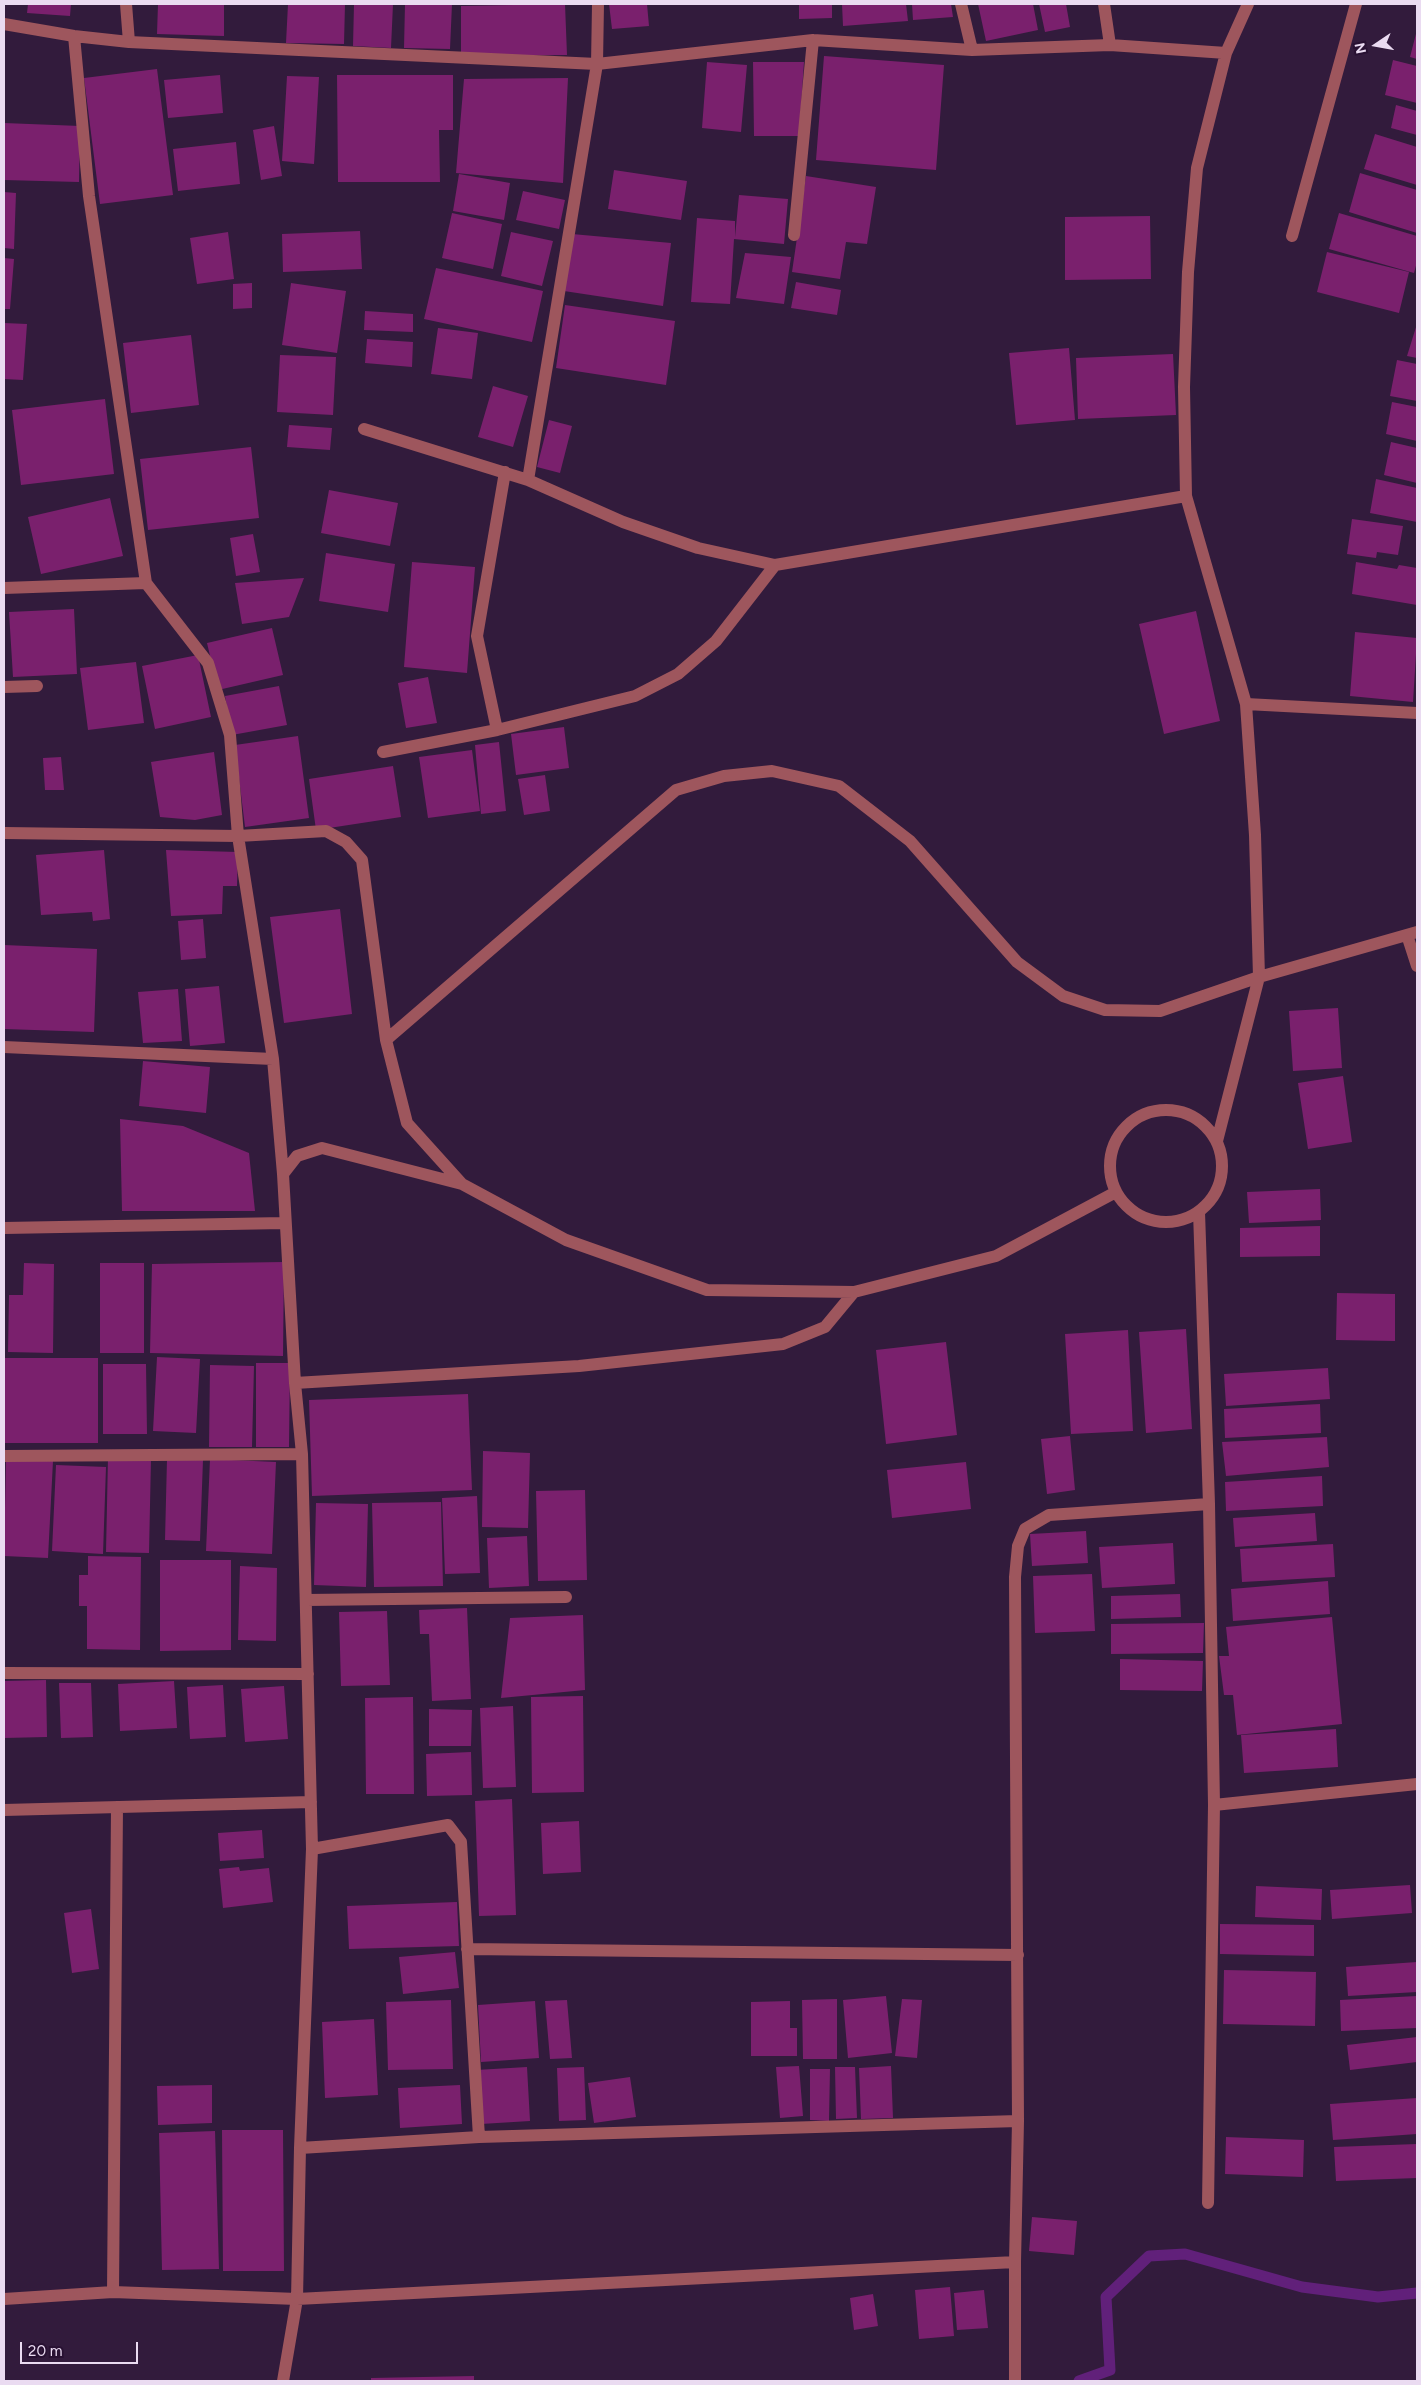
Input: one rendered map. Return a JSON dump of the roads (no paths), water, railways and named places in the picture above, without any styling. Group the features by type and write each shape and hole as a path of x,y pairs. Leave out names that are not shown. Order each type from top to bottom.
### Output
{"street":[{"path":"126,4 129,42"},
{"path":"528,480 597,64 598,4"},
{"path":"961,4 972,50"},
{"path":"1104,4 1110,45"},
{"path":"1217,1141 1259,977 1254,835 1246,704 1186,496 1184,387 1188,272 1197,168 1226,53 1248,4"},
{"path":"1292,236 1356,4"},
{"path":"4,24 74,36 129,42 597,64 813,40 972,50 1110,45 1226,53"},
{"path":"74,36 89,196 146,583 208,663 230,734 238,836 274,1059 294,1383 302,1454 312,1849 300,2148 297,2299 284,2381"},
{"path":"794,235 813,40"},
{"path":"364,429 528,480 623,522 698,548 775,565 1186,496"},
{"path":"497,730 477,636 505,472"},
{"path":"382,752 497,730 635,696 678,674 716,641 775,565"},
{"path":"4,588 146,583"},
{"path":"4,687 37,686"},
{"path":"1246,704 1417,713"},
{"path":"386,1040 676,790 724,776 772,771 839,786 910,841 1017,962 1063,996 1105,1010 1160,1011 1259,977 1412,933 1417,966"},
{"path":"4,833 238,836 326,831 346,842 362,860 386,1040 407,1123 462,1184"},
{"path":"4,1047 274,1059"},
{"path":"1158,1110 1175,1110 1192,1116 1206,1126 1217,1141 1222,1158 1222,1176 1216,1192 1206,1207 1199,1212 1175,1222 1157,1222 1141,1217 1126,1206 1116,1192 1110,1175 1111,1157 1116,1141 1127,1126 1141,1116 1158,1110"},
{"path":"282,1174 297,1156 322,1148 462,1184 566,1240 707,1290 854,1292 996,1256 1116,1192"},
{"path":"1199,1212 1209,1504 1214,1805 1208,2203"},
{"path":"4,1228 284,1223"},
{"path":"294,1383 579,1366 783,1344 824,1328 854,1292"},
{"path":"4,1456 302,1454"},
{"path":"1014,2381 1014,2262 1018,2121 1015,1577 1018,1546 1024,1529 1049,1514 1209,1504"},
{"path":"306,1600 566,1598"},
{"path":"4,1673 308,1674"},
{"path":"1214,1805 1417,1784"},
{"path":"4,1810 311,1802"},
{"path":"113,2292 117,1807"},
{"path":"312,1849 448,1825 461,1842 479,2137"},
{"path":"467,1949 1018,1955"},
{"path":"300,2148 479,2137 1018,2121"},
{"path":"4,2299 113,2292 297,2299 1014,2262"}],"waterway":[{"path":"1079,2381 1110,2370 1106,2297 1149,2256 1185,2254 1302,2287 1378,2297 1417,2293"}]}
